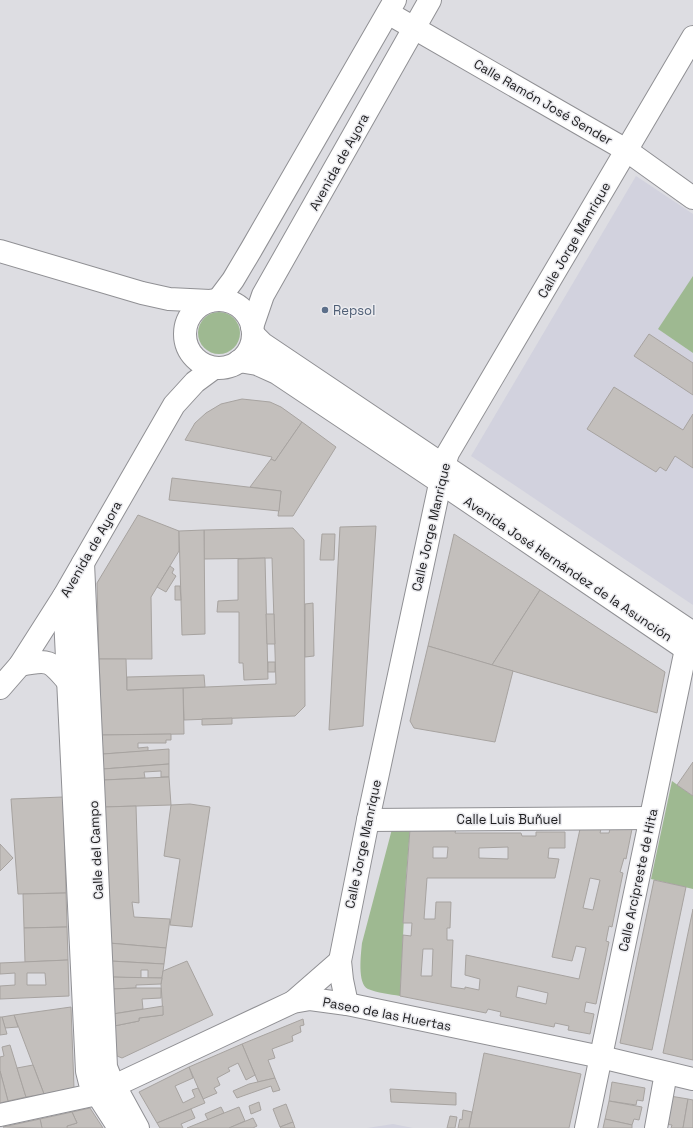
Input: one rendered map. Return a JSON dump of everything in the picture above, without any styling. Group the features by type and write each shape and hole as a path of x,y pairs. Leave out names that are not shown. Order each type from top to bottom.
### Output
{"street":[{"name":"Avenida de Ayora","path":"252,330 263,295 430,0"},
{"name":"Calle Ramón José Sender","path":"392,6 414,28 626,150 693,198"},
{"path":"185,335 189,317 193,310 200,305 214,300 233,280 392,6"},
{"name":"Calle Jorge Manrique","path":"347,1004 340,961 368,820 442,473 448,453 693,37"},
{"path":"0,251 142,293 169,299 214,300 229,302 238,306 249,319 252,330 251,344 248,352 239,361 226,367 214,368 202,364 189,351 179,318 164,305 142,293"},
{"name":"Avenida José Hernández de la Asunción","path":"252,330 263,344 442,473 691,642"},
{"name":"Avenida de Ayora","path":"174,405 185,366 185,335"},
{"name":"Avenida José Hernández de la Asunción","path":"239,361 258,364 276,373 442,473"},
{"name":"Avenida de Ayora","path":"0,688 20,665 64,596 174,405 195,382 214,368"},
{"name":"Calle del Campo","path":"84,563 107,1072 105,1089 119,1128"},
{"name":"Calle del Campo","path":"64,596 87,1071 90,1083 105,1089 138,1128"},
{"name":"Calle Arcipreste de Hita","path":"586,1128 650,818 691,642"},
{"path":"20,665 39,661 51,664 56,666 69,683"},
{"name":"Calle Luis Buñuel","path":"368,820 650,818"},
{"path":"293,1002 340,961"},
{"name":"Paseo de las Huertas","path":"0,1115 105,1089 293,1002 310,999 347,1004 601,1057 693,1079"},
{"path":"656,1128 666,1073"}],"shaded area":[{"path":"636,176 693,214 693,605 471,456"},
{"path":"393,1124 413,1128 367,1128"}],"green space":[{"path":"693,276 693,353 658,329"},
{"path":"215,312 223,312 231,315 237,321 240,333 237,345 231,351 223,354 215,354 207,351 201,345 198,337 198,329 201,321 207,315"},
{"path":"672,781 693,796 693,889 651,879"},
{"path":"392,829 410,829 400,996 368,989 362,981 360,968 362,943"}],"building":[{"path":"649,334 693,363 693,395 634,356"},
{"path":"614,387 683,430 693,414 693,468 675,456 666,471 660,467 656,472 587,429"},
{"path":"242,399 270,402 281,407 302,422 275,461 271,459 272,457 185,440 195,423 206,413 221,404"},
{"path":"302,422 336,447 293,516 278,516 281,491 250,487 271,459 275,461"},
{"path":"172,478 281,491 279,511 169,500"},
{"path":"138,515 179,531 179,551 151,597 152,659 99,659 97,583"},
{"path":"376,526 363,726 329,730 340,527"},
{"path":"293,528 304,540 305,706 295,716 184,720 183,688 276,684 272,558 204,559 204,530"},
{"path":"204,530 205,634 182,635 179,531"},
{"path":"322,534 335,534 334,560 320,560"},
{"path":"454,534 540,590 492,665 428,646"},
{"path":"265,558 268,679 244,680 243,663 239,663 239,612 217,612 218,601 238,600 238,559"},
{"path":"170,566 174,569 172,573 176,576 166,592 157,587"},
{"path":"175,586 180,586 181,600 175,600"},
{"path":"540,590 665,672 657,713 492,665"},
{"path":"313,603 314,656 305,657 305,604"},
{"path":"266,614 274,614 275,644 267,644"},
{"path":"428,646 513,671 495,742 414,728 410,721"},
{"path":"99,659 126,659 127,690 183,688 184,734 102,735"},
{"path":"268,662 275,662 275,672 268,672"},
{"path":"204,675 205,687 127,690 127,677"},
{"path":"232,718 232,724 202,725 202,719"},
{"path":"171,734 171,740 166,740 166,743 138,743 138,748 148,747 148,751 103,754 102,735"},
{"path":"169,749 169,764 103,769 103,754"},
{"path":"693,762 693,796 677,785"},
{"path":"169,764 169,777 161,777 161,771 144,772 145,778 104,780 103,769"},
{"path":"169,777 171,805 104,807 104,780"},
{"path":"63,797 66,893 18,894 11,799"},
{"path":"190,804 210,807 192,927 170,925 180,859 164,856 171,805"},
{"path":"136,806 139,903 132,902 134,917 170,919 166,948 109,943 104,807"},
{"path":"410,829 456,829 455,833 521,833 522,836 536,836 536,832 565,832 565,848 549,848 548,858 559,859 555,878 427,878 424,919 435,919 436,902 451,902 450,928 447,928 447,940 453,940 451,987 465,989 465,987 479,990 480,979 465,975 466,955 579,979 586,948 576,946 572,961 552,957 580,829 601,829 600,833 609,833 610,829 632,829 626,859 624,858 620,872 623,873 612,927 609,926 606,941 609,942 596,1004 586,1002 584,1012 594,1014 590,1034 568,1030 569,1026 555,1023 554,1027 500,1016 501,1012 488,1009 486,1013 400,996 403,935 411,936 412,923 403,923","holes":["433,847 448,847 447,858 433,858","508,847 508,859 479,858 479,848","590,878 600,880 593,910 583,908","423,949 433,949 432,976 421,976","518,986 548,993 546,1004 516,997"]},
{"path":"0,844 13,858 0,871"},
{"path":"654,880 686,887 652,1050 620,1043"},
{"path":"66,893 67,927 24,928 23,894"},
{"path":"693,909 693,1060 663,1053"},
{"path":"67,927 68,960 25,962 24,928"},
{"path":"109,943 166,948 164,964 110,961"},
{"path":"68,960 69,996 0,999 0,986 15,985 15,973 0,974 0,963","holes":["27,973 45,973 46,985 27,985"]},
{"path":"110,961 164,964 162,978 148,978 148,970 141,970 141,978 111,977"},
{"path":"187,961 213,1015 122,1058 117,1056 114,1026 139,1021 139,1018 163,1015 161,984 163,971"},
{"path":"111,977 162,978 161,984 136,985 136,988 112,989"},
{"path":"161,988 161,998 142,999 143,1009 113,1014 112,989"},
{"path":"163,1006 163,1015 139,1018 139,1021 114,1026 113,1014"},
{"path":"71,1007 74,1088 44,1094 14,1015"},
{"path":"14,1015 18,1027 5,1028 2,1017"},
{"path":"0,1017 2,1017 7,1034 0,1035"},
{"path":"303,1019 304,1025 300,1026 301,1032 292,1036 293,1041 272,1049 275,1058 268,1060 275,1078 258,1082 242,1044"},
{"path":"242,1044 255,1075 246,1080 238,1063 228,1068 230,1071 217,1078 220,1085 214,1088 217,1093 203,1099 189,1067"},
{"path":"10,1045 26,1097 8,1101 0,1071 0,1057 4,1056 2,1047"},
{"path":"484,1053 581,1074 569,1128 469,1128"},
{"path":"33,1065 44,1094 26,1097 17,1068"},
{"path":"189,1067 193,1078 175,1086 183,1103 195,1097 192,1090 198,1088 205,1103 157,1123 139,1092"},
{"path":"0,1071 8,1101 0,1103"},
{"path":"275,1078 280,1090 273,1092 271,1086 237,1098 233,1091 249,1084"},
{"path":"612,1082 645,1088 643,1101 637,1100 636,1105 609,1101"},
{"path":"390,1089 456,1093 456,1105 391,1102"},
{"path":"670,1096 688,1099 683,1128 671,1128 672,1125 665,1124"},
{"path":"688,1099 693,1100 693,1128 683,1128"},
{"path":"609,1101 642,1107 639,1120 634,1119 632,1125 605,1119"},
{"path":"259,1102 261,1110 251,1114 249,1106"},
{"path":"286,1104 293,1122 280,1127 273,1109"},
{"path":"221,1107 224,1113 208,1120 205,1114"},
{"path":"239,1107 245,1121 229,1128 187,1128"},
{"path":"90,1108 103,1128 67,1128 67,1126 77,1123 72,1112"},
{"path":"191,1109 195,1118 181,1124 183,1128 160,1128 157,1123"},
{"path":"463,1110 472,1112 469,1128 458,1128 460,1119 462,1120"},
{"path":"72,1112 77,1123 67,1126 67,1128 42,1128 40,1119"},
{"path":"450,1116 457,1117 455,1128 447,1128"},
{"path":"253,1118 257,1126 253,1128 229,1128"},
{"path":"40,1119 42,1128 3,1127"},
{"path":"605,1119 632,1125 632,1128 603,1128"},
{"path":"293,1122 295,1128 280,1127"}],"place":[{"name":"Repsol","path":"325,310"}]}
